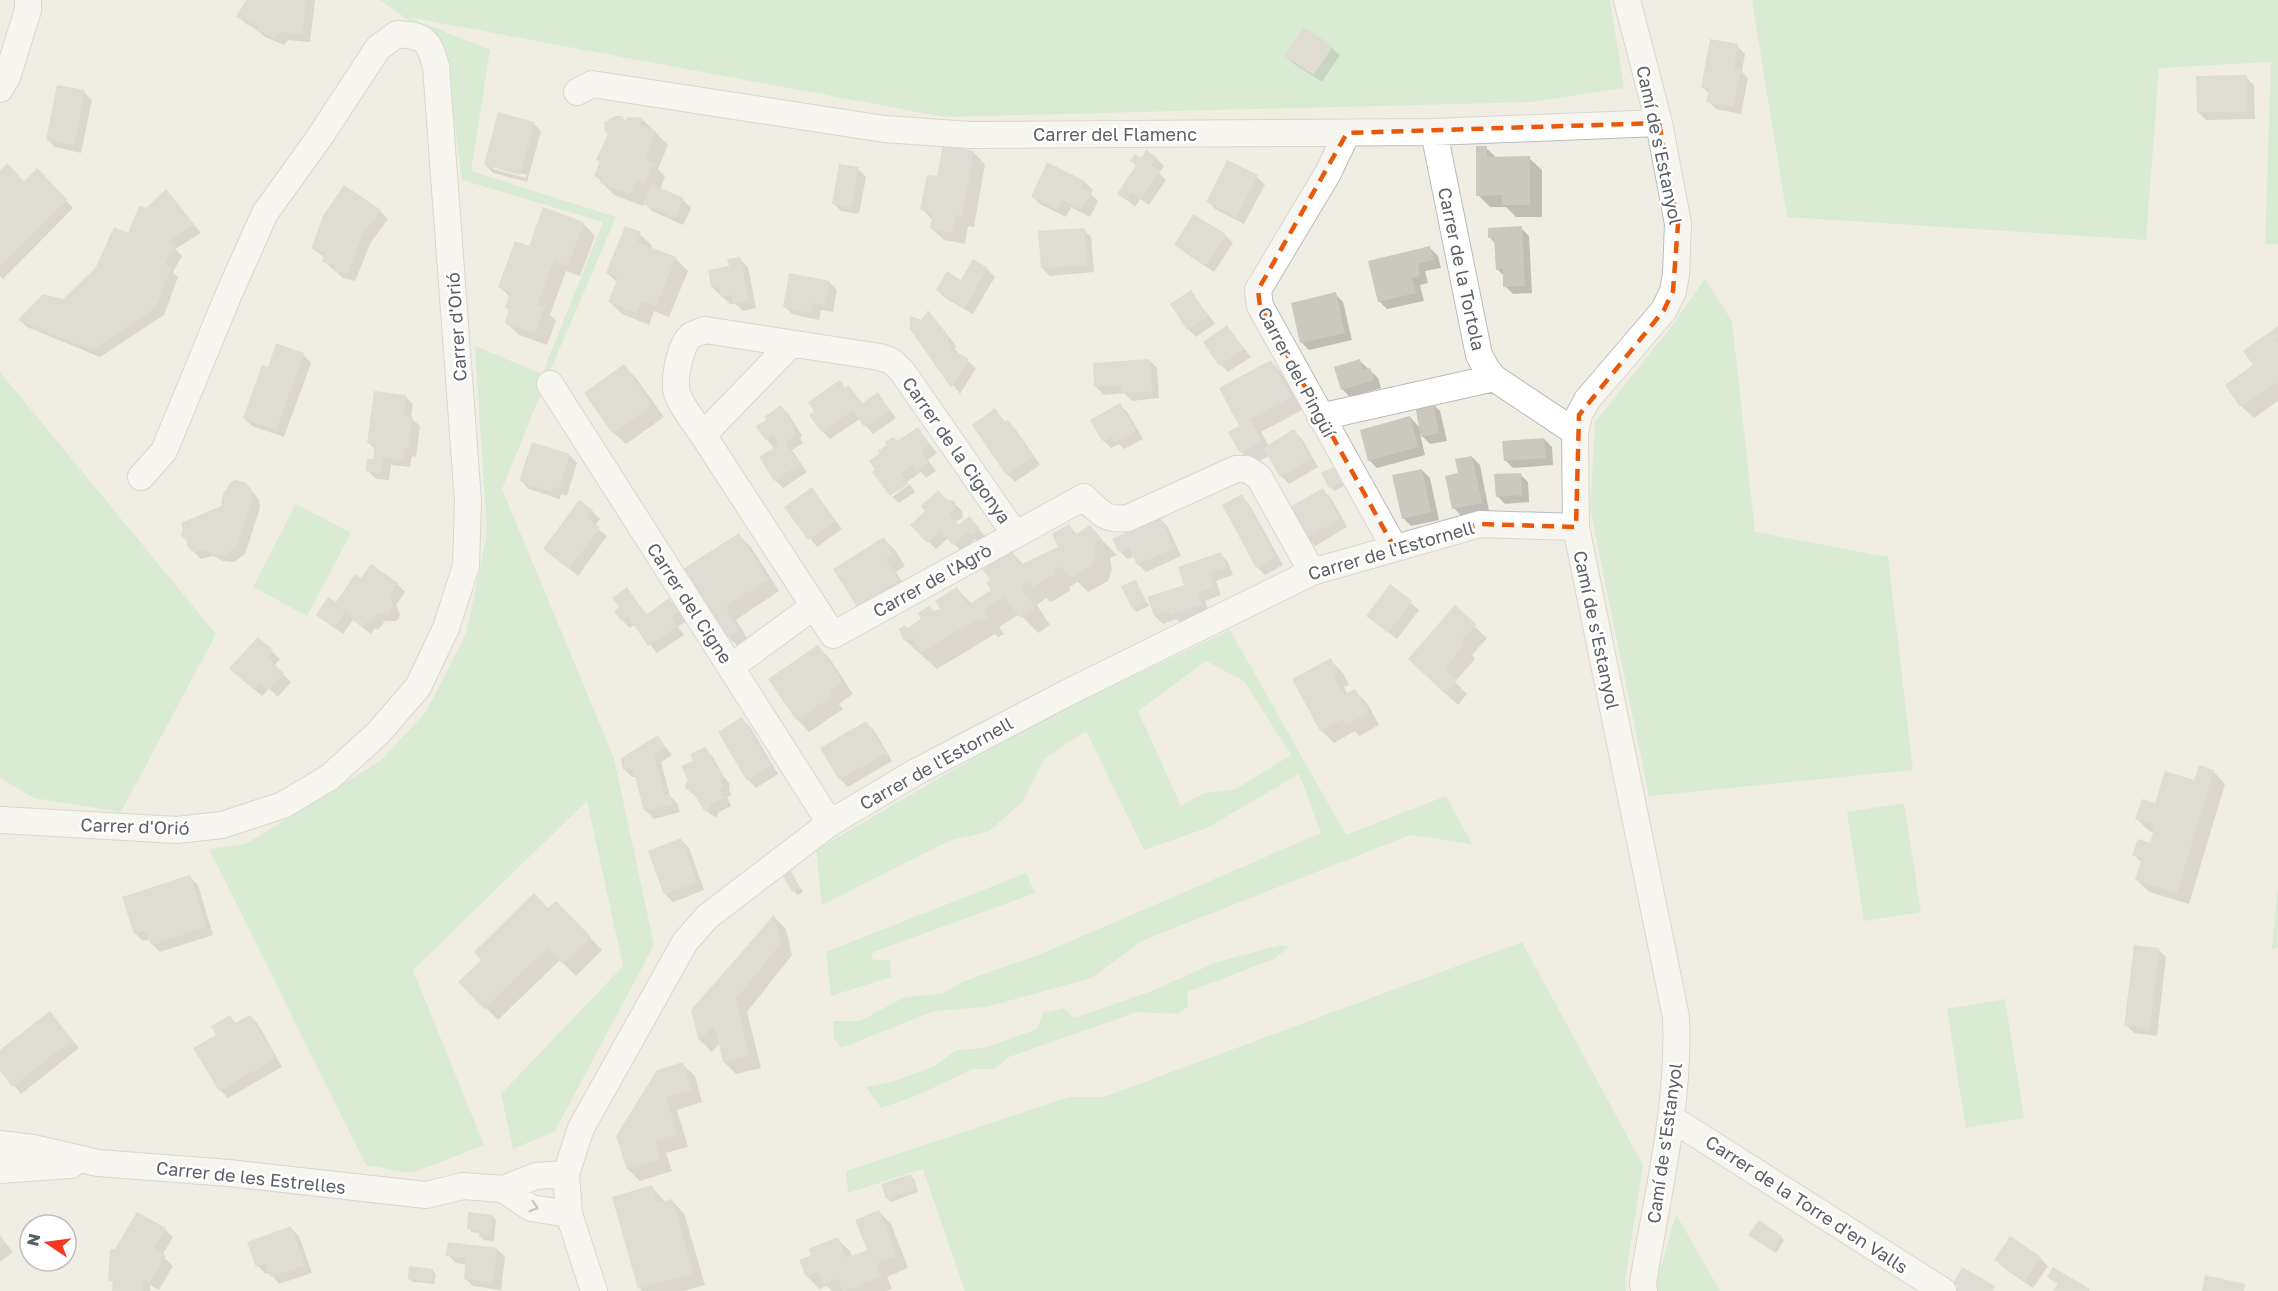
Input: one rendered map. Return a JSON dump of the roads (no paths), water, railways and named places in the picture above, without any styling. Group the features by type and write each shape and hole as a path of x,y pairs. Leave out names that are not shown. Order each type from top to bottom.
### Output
{"street":[{"path":"0,89 7,77 28,10 28,0"},
{"name":"Camí de s'Estanyol","path":"1627,0 1659,123 1678,224 1676,274 1664,310 1587,400 1579,415 1575,432 1576,527 1676,1017 1676,1067 1671,1118 1644,1291"},
{"name":"Carrer d'Orió","path":"1,816 177,830 222,825 283,805 330,777 378,733 418,687 446,628 466,567 468,501 436,66 430,46 416,36 397,34 378,48 319,138 265,213 164,451 141,477"},
{"name":"Carrer del Flamenc","path":"577,92 592,84 884,129 970,135 1434,132 1659,123"},
{"name":"Carrer de la Tortola","path":"1434,132 1479,355 1494,378 1575,432"},
{"name":"Carrer del Pingüí","path":"1347,133 1328,173 1258,290 1260,306 1394,547"},
{"name":"Carrer de la Cigonya","path":"703,435 677,395 680,357 684,344 692,335 705,330 880,357 891,361 902,371 1015,534"},
{"path":"703,435 791,344"},
{"path":"1320,417 1494,378"},
{"name":"Carrer del Cigne","path":"550,384 830,822"},
{"name":"Carrer de l'Agrò","path":"703,435 834,635 1084,496 1104,516 1114,520 1128,518 1236,469 1247,469 1259,477 1312,572"},
{"name":"Carrer de l'Estornell","path":"594,1291 569,1214 566,1174 581,1128 685,942 707,917 830,822 914,773 1036,709 1312,572 1480,524 1576,527"},
{"path":"731,667 814,606"},
{"name":"Carrer de la Torre d'en Valls","path":"1671,1118 1943,1291"},
{"name":"Carrer de les Estrelles","path":"0,1144 33,1148 98,1163 229,1173 426,1195 463,1186 503,1189 536,1176 566,1174"},
{"path":"0,1170 98,1163"},
{"name":"Carrer de les Estrelles","path":"503,1189 531,1208 569,1214"}]}
